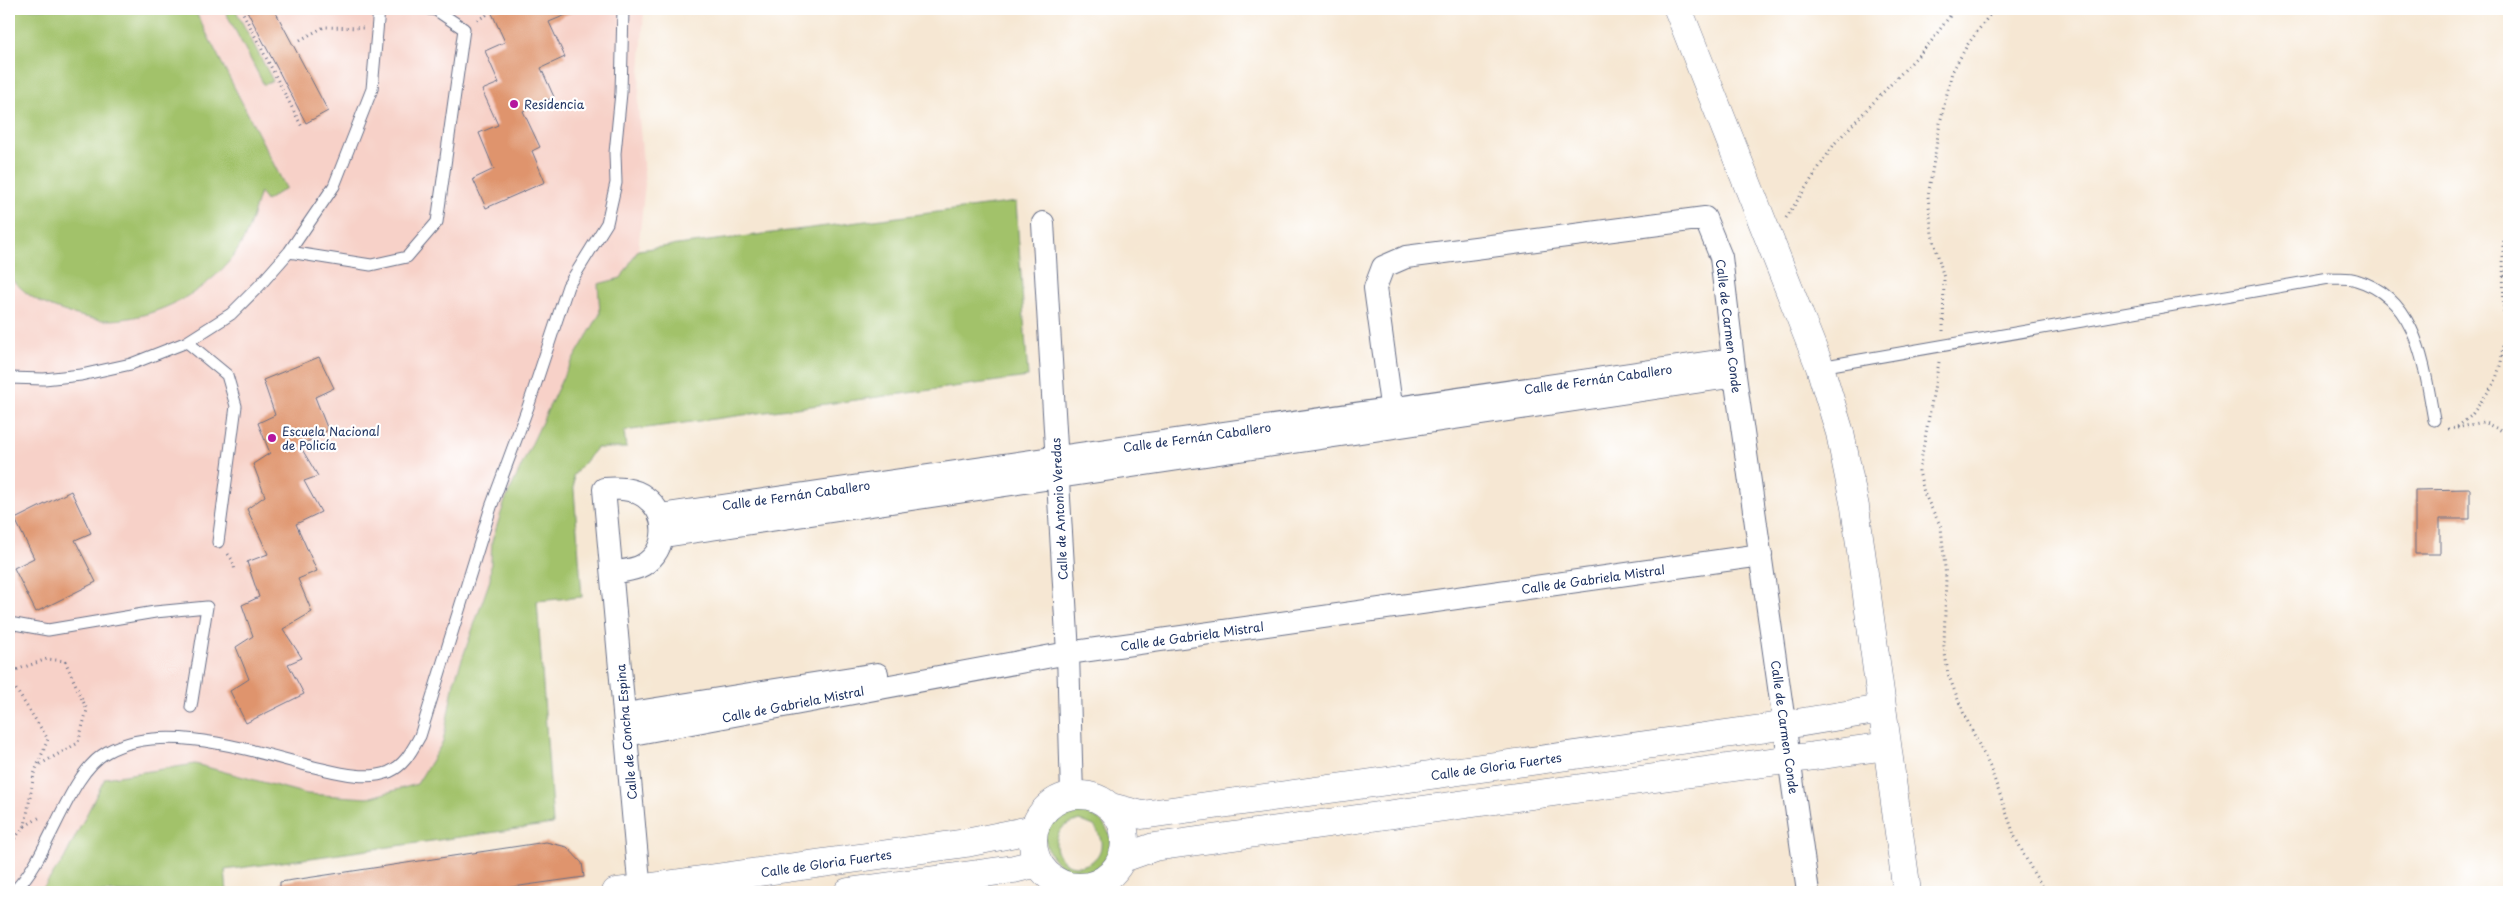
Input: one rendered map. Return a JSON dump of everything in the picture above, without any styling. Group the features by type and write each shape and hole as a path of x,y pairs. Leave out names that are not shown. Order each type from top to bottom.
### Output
{"street":[{"path":"1678,9 1820,367 1840,433 1855,507 1907,892"},
{"name":"Calle de Carmen Conde","path":"1393,418 1375,288 1383,267 1406,257 1705,218 1721,258 1734,368 1808,892"},
{"name":"Calle de Antonio Veredas","path":"1043,223 1067,648 1072,795"},
{"name":"Calle de Fernán Caballero","path":"662,525 1734,368"},
{"name":"Calle de Concha Espina","path":"632,891 626,725 604,489 623,488 645,497 662,525"},
{"path":"613,573 642,565 656,552 662,525"},
{"name":"Calle de Gabriela Mistral","path":"626,725 1067,648 1759,548"},
{"name":"Calle de Gloria Fuertes","path":"1111,806 1142,815 1785,725 1882,708"},
{"path":"1123,858 1154,847 1887,746"},
{"path":"1072,795 1086,795 1099,799 1111,806 1123,825 1126,848 1116,870 1106,880 1081,890 1056,882 1038,863 1033,840 1040,816 1048,806 1059,799 1072,795"},
{"name":"Calle de Gloria Fuertes","path":"632,891 966,843 1035,828"},
{"path":"848,892 1004,870 1038,863"}],"lane":[{"path":"9,378 44,379 81,375 131,364 187,342 232,314 289,252 334,186 372,89 379,9"},
{"path":"289,252 371,265 407,257 437,222 464,29 436,10 429,9"},
{"path":"13,892 37,862 82,775 106,752 131,742 162,739 215,743 339,773 362,775 388,772 406,761 420,736 491,507 528,407 568,286 607,223 616,183 615,153 621,93 623,9"},
{"path":"1820,367 2329,278 2355,279 2385,294 2408,319 2423,362 2434,420"},
{"path":"187,342 227,374 236,406 218,542"},
{"path":"9,623 48,630 155,612 207,607 191,707"}],"path":[{"path":"240,9 303,129"},
{"path":"1768,237 1782,224 1835,143 1930,43 1955,9"},
{"path":"1994,9 1968,44 1952,72 1940,123 1928,196 1932,234 1944,278 1942,346 1919,471 1924,493 1941,527 1946,578 1944,646 1948,674 1963,712 1990,767 2016,837 2034,874 2047,892"},
{"path":"300,40 324,27 377,29"},
{"path":"2456,428 2471,416 2495,382 2501,363 2504,335 2503,246 2509,213"},
{"path":"2504,283 2509,260"},
{"path":"2434,420 2443,430 2483,422 2509,434"},
{"path":"9,675 13,671 47,659 65,661 87,710 78,743 37,766"},
{"path":"9,682 15,688 48,739 37,766 25,826 9,845"}],"shaded area":[{"name":"Escuela Nacional de Policía","path":"9,9 644,9 638,107 645,184 638,250 621,278 598,284 600,314 564,375 505,501 492,541 490,580 454,682 443,742 417,784 368,798 307,794 195,764 105,778 64,859 40,892 9,892"}],"green space":[{"path":"9,9 194,9 286,188 266,201 260,192 249,227 240,246 229,262 199,289 182,300 143,315 124,319 98,320 62,311 45,304 23,290 9,277"},
{"path":"224,9 235,9 273,81 264,85"},
{"path":"1016,202 1028,377 624,431 626,448 596,448 573,476 582,597 537,601 553,824 225,870 227,892 40,892 64,859 105,778 195,764 307,794 368,798 417,784 443,742 454,682 490,580 492,541 505,501 564,375 600,314 598,284 621,278 638,250"},
{"path":"1080,811 1097,818 1103,824 1108,831 1111,847 1104,865 1089,873 1074,873 1061,866 1051,854 1046,841 1048,828 1059,817","holes":["1079,820 1094,826 1100,838 1101,848 1097,857 1089,863 1080,866 1071,865 1063,860 1057,851 1056,841 1058,834 1064,826"]}],"building":[{"path":"246,9 274,9 328,111 306,123"},
{"name":"Residencia","path":"490,9 580,9 549,22 565,57 541,68 554,97 523,111 540,147 532,151 545,182 486,208 473,179 494,169 479,133 498,125 482,90 499,83 485,51 505,42"},
{"path":"319,357 334,388 315,397 328,430 300,446 318,476 304,481 321,512 296,524 317,571 298,579 312,612 283,629 302,658 288,664 304,694 246,723 230,691 249,679 236,647 253,636 242,605 259,597 247,562 268,554 247,509 265,496 253,464 270,453 258,423 275,415 263,380"},
{"path":"2470,489 2470,519 2440,519 2440,554 2415,554 2415,490"},
{"path":"71,491 91,533 75,540 96,582 36,612 14,568 34,558 15,519"},
{"path":"546,842 567,847 582,863 584,877 477,892 280,892 280,882"}],"place":[{"name":"Residencia","path":"514,104"},
{"name":"Escuela Nacional de Policía","path":"272,438"}]}
